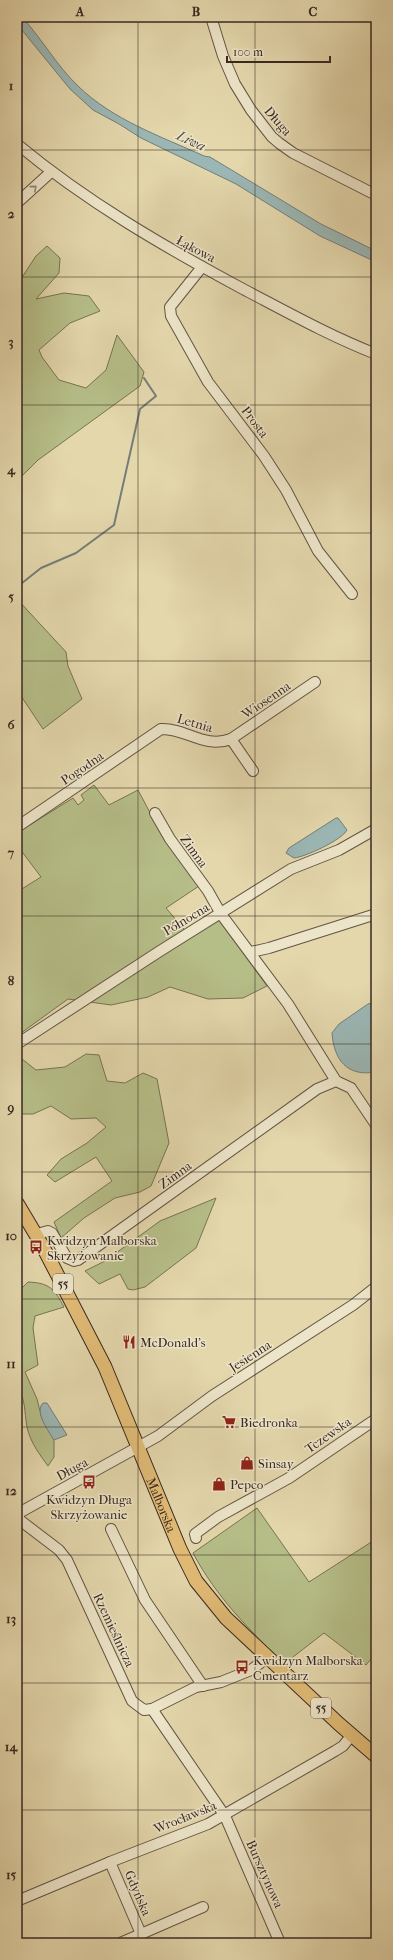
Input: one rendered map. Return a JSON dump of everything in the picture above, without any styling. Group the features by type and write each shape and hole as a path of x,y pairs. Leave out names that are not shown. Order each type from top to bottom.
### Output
{"main road":[{"name":"Malborska","path":"17,1203 36,1234 105,1367 180,1549 196,1581 226,1618 351,1736 376,1756"}],"street":[{"name":"Długa","path":"210,17 223,56 235,84 251,110 272,137 286,149 376,196"},
{"name":"Łąkowa","path":"17,144 51,172 82,194 160,244 327,333 376,354"},
{"path":"17,203 51,172"},
{"name":"Prosta","path":"202,267 170,306 171,316 208,382 264,456 286,490 318,551 352,594"},
{"name":"Wiosenna","path":"231,739 315,682"},
{"name":"Letnia","path":"161,729 168,729 221,743 231,739"},
{"name":"Pogodna","path":"17,827 161,729"},
{"path":"231,739 252,772"},
{"name":"Zimna","path":"155,813 170,839 208,891 220,914 288,1004 336,1081 351,1088 376,1125"},
{"name":"Północna","path":"17,1044 291,869 339,850 376,829"},
{"path":"250,952 269,948 376,914"},
{"name":"Zimna","path":"36,1234 48,1232 52,1233 67,1258 74,1261 78,1260 317,1089 336,1081"},
{"name":"Jesienna","path":"139,1447 158,1436 212,1396 272,1356 354,1305 376,1287"},
{"name":"Tczewska","path":"196,1538 195,1534 218,1517 289,1478 376,1419"},
{"name":"Długa","path":"17,1515 139,1447"},
{"name":"Rzemieślnicza","path":"17,1515 21,1521 60,1550 67,1560 132,1700 144,1710 152,1709"},
{"path":"110,1529 145,1600 203,1686"},
{"path":"152,1709 203,1686 221,1682 251,1670 268,1658"},
{"name":"Bursztynowa","path":"152,1709 225,1816 280,1943"},
{"name":"Wrocławska","path":"17,1901 225,1816 335,1751 351,1736"},
{"name":"Gdyńska","path":"110,1862 141,1934"},
{"name":"Gdyńska","path":"120,1943 203,1907"}],"green space":[{"path":"47,246 60,258 59,273 36,299 64,293 89,296 100,311 70,323 39,350 42,357 59,380 86,388 106,370 117,335 144,372 140,386 38,460 17,481 17,285 36,256"},
{"path":"17,599 66,652 68,666 82,699 43,729 17,690"},
{"path":"94,785 109,805 138,790 164,839 199,886 166,908 189,935 217,918 267,986 243,998 208,999 170,987 148,997 111,1005 68,999 17,1036 17,892 41,877 17,845 17,833 73,798 78,805 84,800 81,795"},
{"path":"86,1054 99,1055 107,1081 125,1083 143,1073 157,1079 169,1143 151,1186 140,1192 115,1198 84,1218 61,1238 54,1222 112,1181 96,1157 55,1182 47,1175 61,1159 87,1143 106,1127 96,1118 71,1119 51,1106 33,1114 17,1114 17,1055 36,1070 65,1067"},
{"path":"216,1198 196,1248 145,1287 133,1290 128,1289 120,1274 99,1284 85,1271 105,1261 160,1221"},
{"path":"28,1282 46,1285 54,1291 64,1307 35,1316 33,1328 38,1365 25,1372 37,1399 42,1419 54,1440 54,1457 48,1466 30,1438 23,1401 17,1385 17,1293"},
{"path":"257,1508 309,1582 376,1539 376,1653 366,1665 324,1633 284,1664 234,1612 212,1584 193,1553"}],"water":[{"path":"17,17 22,17 70,78 92,98 106,108 154,134 204,156 210,157 321,224 376,251 376,262 320,236 236,184 141,138 93,110 70,89 17,24"},
{"path":"338,818 347,830 344,834 331,843 299,857 294,858 286,853 289,848"},
{"path":"368,1004 376,1004 376,1072 357,1072 350,1069 339,1059 333,1043 332,1033 339,1024"},
{"path":"43,1403 47,1403 67,1435 54,1440 41,1417 40,1411"}],"waterway":[{"path":"17,587 41,568 76,553 114,525 140,409 156,396 144,378"}],"place":[{"name":"Kwidzyn Malborska Skrzyżowanie","path":"36,1247"},
{"name":"McDonald's","path":"129,1342"},
{"name":"Biedronka","path":"229,1422"},
{"name":"Sinsay","path":"247,1463"},
{"name":"Kwidzyn Długa Skrzyżowanie","path":"89,1482"},
{"name":"Pepco","path":"219,1484"},
{"name":"Kwidzyn Malborska Cmentarz","path":"242,1667"}],"water label":[{"name":"Liwa","path":"191,141"}]}
